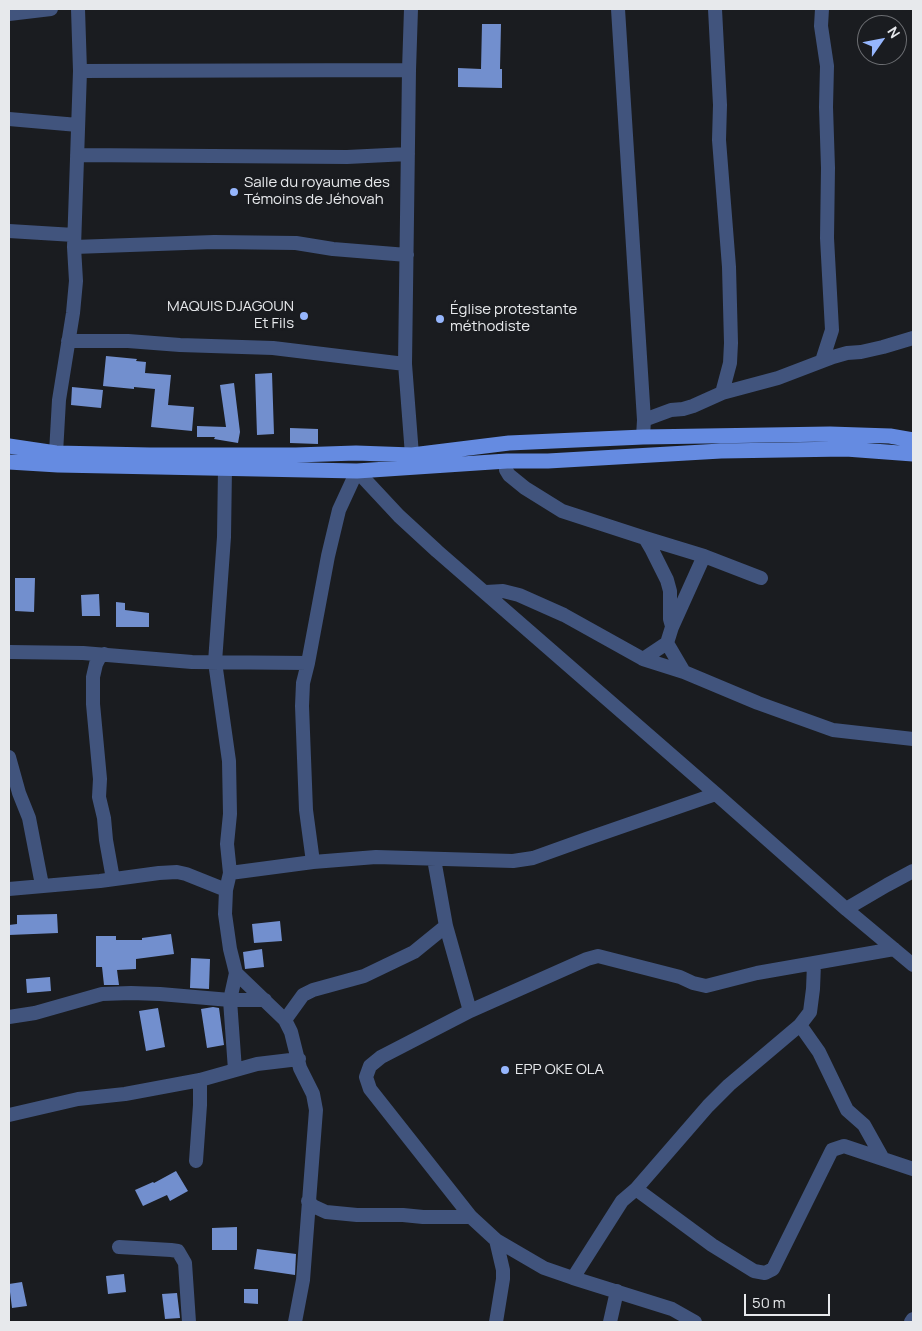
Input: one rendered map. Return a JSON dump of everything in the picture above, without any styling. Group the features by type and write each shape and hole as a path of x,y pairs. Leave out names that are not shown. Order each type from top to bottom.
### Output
{"main road":[{"path":"9,446 56,453 150,455 356,453 412,455 509,443 643,438 830,434 890,436 913,440"},
{"path":"9,462 58,465 357,472 507,461 548,461 721,452 846,449 913,454"}],"street":[{"path":"9,14 51,9"},
{"path":"56,453 59,400 73,313 76,280 74,241 80,71 78,9"},
{"path":"411,9 405,364 412,455"},
{"path":"618,9 644,420 643,438"},
{"path":"715,9 720,105 719,140 729,267 731,343 730,363 722,393"},
{"path":"822,9 821,26 827,66 827,238 832,330 822,361"},
{"path":"80,71 409,70"},
{"path":"9,119 78,125"},
{"path":"76,156 347,157 408,154"},
{"path":"9,231 74,241 296,243 333,249 407,255"},
{"path":"832,330 847,353"},
{"path":"644,420 671,410 693,406 722,393 778,378 847,353 861,352 913,338"},
{"path":"68,341 128,341 273,348 405,364"},
{"path":"507,461 506,470 509,475 525,488 562,511 704,556 761,578"},
{"path":"225,468 224,537 215,662 230,761 230,814 227,844 230,873 226,890 225,914 236,973 230,1000 235,1070"},
{"path":"313,862 306,810 302,706 303,683 339,510 357,472 399,516 846,909 913,965"},
{"path":"644,538 656,558 670,590 670,618 672,627"},
{"path":"643,659 667,643 672,627 704,556"},
{"path":"486,592 503,591 519,595 564,616 643,659 684,672 758,703 833,730 913,739"},
{"path":"667,643 684,672"},
{"path":"9,652 104,654 192,662 308,663"},
{"path":"104,654 99,658 93,677 93,704 100,779 99,797 114,879"},
{"path":"9,757 18,793 29,818 42,885"},
{"path":"230,873 313,862 376,857 513,861 533,858 716,794"},
{"path":"434,859 446,926 470,1011"},
{"path":"846,909 913,871"},
{"path":"9,889 177,872 226,890"},
{"path":"286,1020 303,995 313,990 364,976 414,952 446,926"},
{"path":"695,1322 672,1309 544,1268 496,1240 472,1217 370,1089 366,1076 370,1066 382,1057 470,1011 587,959 598,956 680,977 706,986 757,973 894,949"},
{"path":"573,1278 622,1201 636,1189 708,1106 800,1025 810,1012 814,964"},
{"path":"236,973 286,1020 300,1068 312,1094 316,1110 302,1280 296,1322"},
{"path":"9,1016 36,1013 102,994 160,994 230,1000 264,1000"},
{"path":"800,1025 819,1052 848,1110 864,1125 883,1159"},
{"path":"9,1115 78,1099 125,1094 200,1080 257,1064 299,1060"},
{"path":"196,1161 200,1080"},
{"path":"636,1189 712,1245 754,1271 765,1273 773,1269 832,1150 844,1146 913,1169"},
{"path":"308,1201 313,1206 326,1212 356,1215 472,1217"},
{"path":"496,1240 503,1270 496,1322"},
{"path":"119,1247 178,1252 185,1264 189,1322"},
{"path":"610,1322 617,1291"}],"building":[{"path":"482,24 501,24 500,69 502,69 502,88 458,87 458,68 481,69"},
{"path":"106,356 137,359 136,361 146,362 145,373 171,375 168,405 194,407 192,431 151,427 155,389 103,386"},
{"path":"272,373 274,434 257,435 255,374"},
{"path":"234,383 240,432 238,443 214,439 215,437 197,437 197,426 226,427 220,385"},
{"path":"72,387 103,390 101,408 71,405"},
{"path":"290,428 318,429 318,444 290,443"},
{"path":"15,578 35,578 34,612 15,611"},
{"path":"99,594 100,616 82,616 81,595"},
{"path":"116,602 125,603 125,610 149,613 149,627 116,627"},
{"path":"57,914 58,933 9,935 9,925 17,924 17,915"},
{"path":"280,921 282,941 254,943 252,924"},
{"path":"171,934 174,954 136,959 136,969 117,970 119,985 104,985 102,967 96,967 96,936 116,936 116,940 142,940 142,938"},
{"path":"262,949 264,967 245,969 243,952"},
{"path":"191,958 210,959 209,989 190,988"},
{"path":"50,977 51,991 27,993 26,979"},
{"path":"158,1008 165,1047 146,1051 139,1011"},
{"path":"219,1008 224,1045 207,1048 201,1009"},
{"path":"176,1171 188,1191 170,1201 167,1195 143,1206 135,1190 154,1183"},
{"path":"237,1227 237,1250 212,1250 212,1228"},
{"path":"257,1249 296,1254 295,1275 254,1269"},
{"path":"124,1274 126,1292 108,1294 106,1276"},
{"path":"22,1282 27,1306 12,1308 9,1284"},
{"path":"244,1289 258,1289 258,1304 244,1303"},
{"path":"177,1293 180,1318 165,1319 162,1294"}],"place":[{"name":"Salle du royaume des Témoins de Jéhovah","path":"234,192"},
{"name":"MAQUIS DJAGOUN Et Fils","path":"304,316"},
{"name":"Église protestante méthodiste","path":"440,319"},
{"name":"EPP OKE OLA","path":"505,1070"}]}
